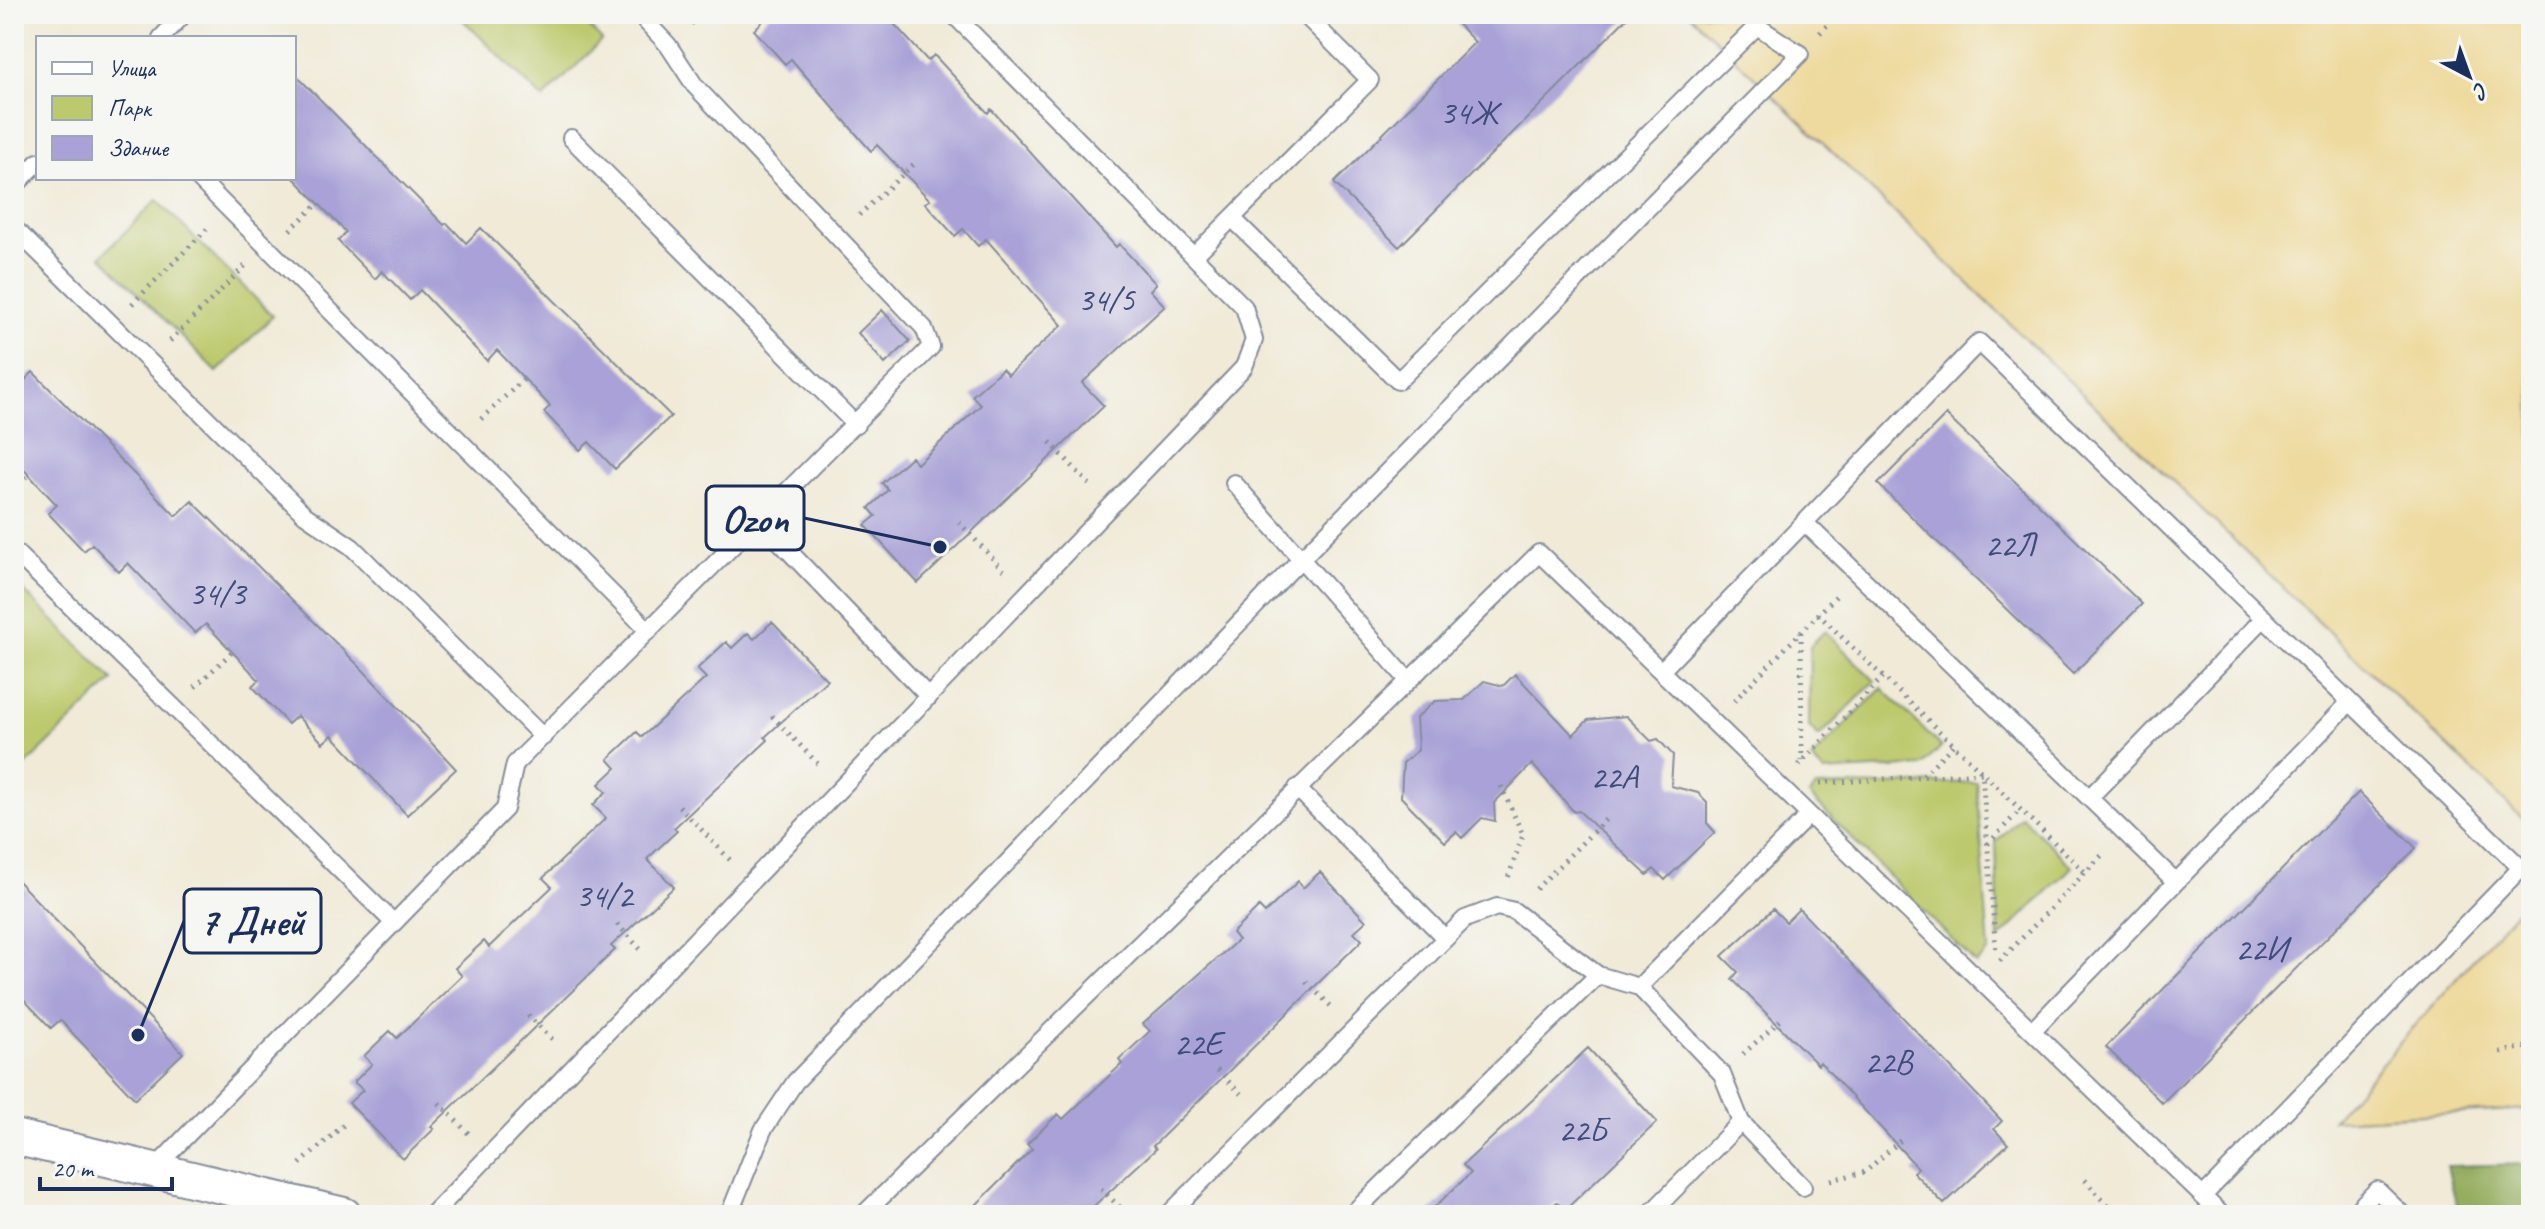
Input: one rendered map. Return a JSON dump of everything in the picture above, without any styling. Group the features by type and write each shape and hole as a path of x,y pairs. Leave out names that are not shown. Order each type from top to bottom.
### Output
{"street":[{"path":"20,1134 153,1170 344,1215"}],"lane":[{"path":"163,36 184,14"},
{"path":"153,1170 505,809 515,764 926,357 931,347 930,338 695,86 668,45 639,14"},
{"path":"432,1215 1244,367 1254,340 1244,307 953,14"},
{"path":"1194,256 1370,80 1304,14"},
{"path":"729,1215 763,1130 795,1082 1301,559 1800,54 1757,26 1398,381 1232,218"},
{"path":"571,138 856,425"},
{"path":"14,158 33,167 14,187"},
{"path":"200,180 649,631"},
{"path":"14,228 305,515 352,547 543,737"},
{"path":"1661,671 1979,342 2264,618 2521,868 2203,1196"},
{"path":"1234,483 1407,679"},
{"path":"760,521 929,697"},
{"path":"1804,522 2176,882"},
{"path":"14,551 394,923"},
{"path":"863,1215 1539,553 2222,1215"},
{"path":"2089,798 2264,618"},
{"path":"2032,1031 2350,702"},
{"path":"1297,788 1445,938"},
{"path":"1639,987 1809,815"},
{"path":"1168,1215 1465,919 1497,907 1514,911 1598,975 1639,987 1722,1074 1741,1122 1803,1187"},
{"path":"1351,1215 1598,975"},
{"path":"1649,1215 1741,1122"},
{"path":"2352,1215 2377,1190 2403,1215"}],"path":[{"path":"836,236 914,164"},
{"path":"112,324 228,208"},
{"path":"149,361 265,246"},
{"path":"459,440 524,379"},
{"path":"1050,442 1110,507"},
{"path":"14,489 29,475"},
{"path":"959,522 1026,595"},
{"path":"1713,722 1857,574"},
{"path":"1818,614 2086,873"},
{"path":"1801,632 1802,762"},
{"path":"174,707 232,652"},
{"path":"1779,786 1883,677"},
{"path":"772,716 841,788"},
{"path":"1922,777 1953,745"},
{"path":"1779,786 1982,773"},
{"path":"1982,773 1997,965 2124,833"},
{"path":"1497,907 1523,835 1501,786"},
{"path":"679,806 751,882"},
{"path":"1988,844 2020,810"},
{"path":"1514,911 1606,819"},
{"path":"1722,1074 1784,1017"},
{"path":"2500,1052 2531,1046"},
{"path":"439,1103 489,1156"},
{"path":"290,1173 347,1122"},
{"path":"1803,1187 1865,1172 1901,1140"},
{"path":"2085,1180 2115,1215"},
{"path":"1101,1189 1128,1215"}],"green space":[{"path":"457,14 576,14 602,40 543,99"},
{"path":"157,200 273,316 217,372 101,256"},
{"path":"14,581 113,680 17,774 14,771"},
{"path":"1825,631 1875,681 1819,737 1809,727 1810,646"},
{"path":"1882,688 1941,747 1922,766 1824,772 1811,759"},
{"path":"1977,782 1989,951 1976,964 1809,795 1816,787"},
{"path":"2021,816 2072,867 1999,939 1996,842"},
{"path":"2531,1164 2531,1215 2459,1215 2447,1166"}],"sand":[{"path":"1689,14 2531,14 2531,827"},
{"path":"2531,894 2531,1109 2332,1120"}],"building":[{"path":"770,14 885,14 928,61 934,55 988,113 991,109 1116,247 1119,244 1156,284 1150,290 1165,306 1082,383 1104,406 918,583 865,525 876,516 869,508 888,490 882,483 911,457 917,464 981,405 972,396 1002,369 1008,375 1062,325 986,239 978,246 963,229 955,236 925,203 930,200 877,145 871,151 791,59 785,64 754,30"},
{"path":"1448,14 1631,14 1399,247 1334,183 1475,42"},
{"path":"296,75 444,225 447,223 466,243 481,228 671,416 615,469 589,442 580,450 544,412 550,406 497,350 487,361 420,290 410,300 382,271 375,279 338,241 346,232 296,180"},
{"path":"882,310 910,341 885,364 858,333"},
{"path":"33,372 176,516 192,501 363,670 456,769 407,815 332,735 323,743 297,716 288,724 252,686 259,680 206,624 195,633 128,563 119,572 92,544 84,551 48,513 57,505 14,459 14,391"},
{"path":"1946,415 2142,604 2073,674 1878,484"},
{"path":"772,622 827,680 765,737 768,740 674,828 677,831 647,859 674,887 611,946 615,950 431,1127 434,1129 403,1159 349,1103 363,1090 354,1082 372,1064 364,1056 390,1031 397,1038 462,976 455,968 484,941 489,947 552,887 543,878 606,818 593,805 606,792 599,784 616,768 608,759 637,732 642,737 706,678 697,669 726,642 732,648 748,633 754,639"},
{"path":"1515,674 1573,735 1588,720 1626,716 1651,741 1658,739 1673,755 1671,786 1698,793 1707,802 1707,823 1715,832 1665,880 1654,869 1647,875 1579,811 1574,812 1532,764 1494,803 1495,821 1482,818 1462,838 1456,832 1445,842 1401,797 1403,763 1418,750 1416,718 1435,701 1464,700 1484,681 1503,686"},
{"path":"2359,792 2416,848 2162,1103 2106,1047"},
{"path":"1320,872 1366,921 1354,932 1362,940 1153,1146 1156,1149 1084,1215 966,1215 1032,1149 1027,1144 1058,1114 1063,1119 1122,1064 1119,1060 1150,1031 1143,1024 1238,940 1232,933 1259,907 1265,913 1298,881 1303,888"},
{"path":"14,877 183,1053 135,1099 60,1020 51,1028 14,989"},
{"path":"1773,909 1786,922 1799,909 2002,1121 1994,1129 2008,1144 1944,1204 1913,1172 1918,1168 1820,1062 1818,1065 1732,979 1738,972 1722,956"},
{"path":"1588,1048 1657,1122 1565,1210 1557,1202 1542,1215 1426,1215 1471,1173 1463,1165"}],"place":[{"name":"Ozon","path":"940,547"},
{"name":"7 Дней","path":"138,1035"}]}
